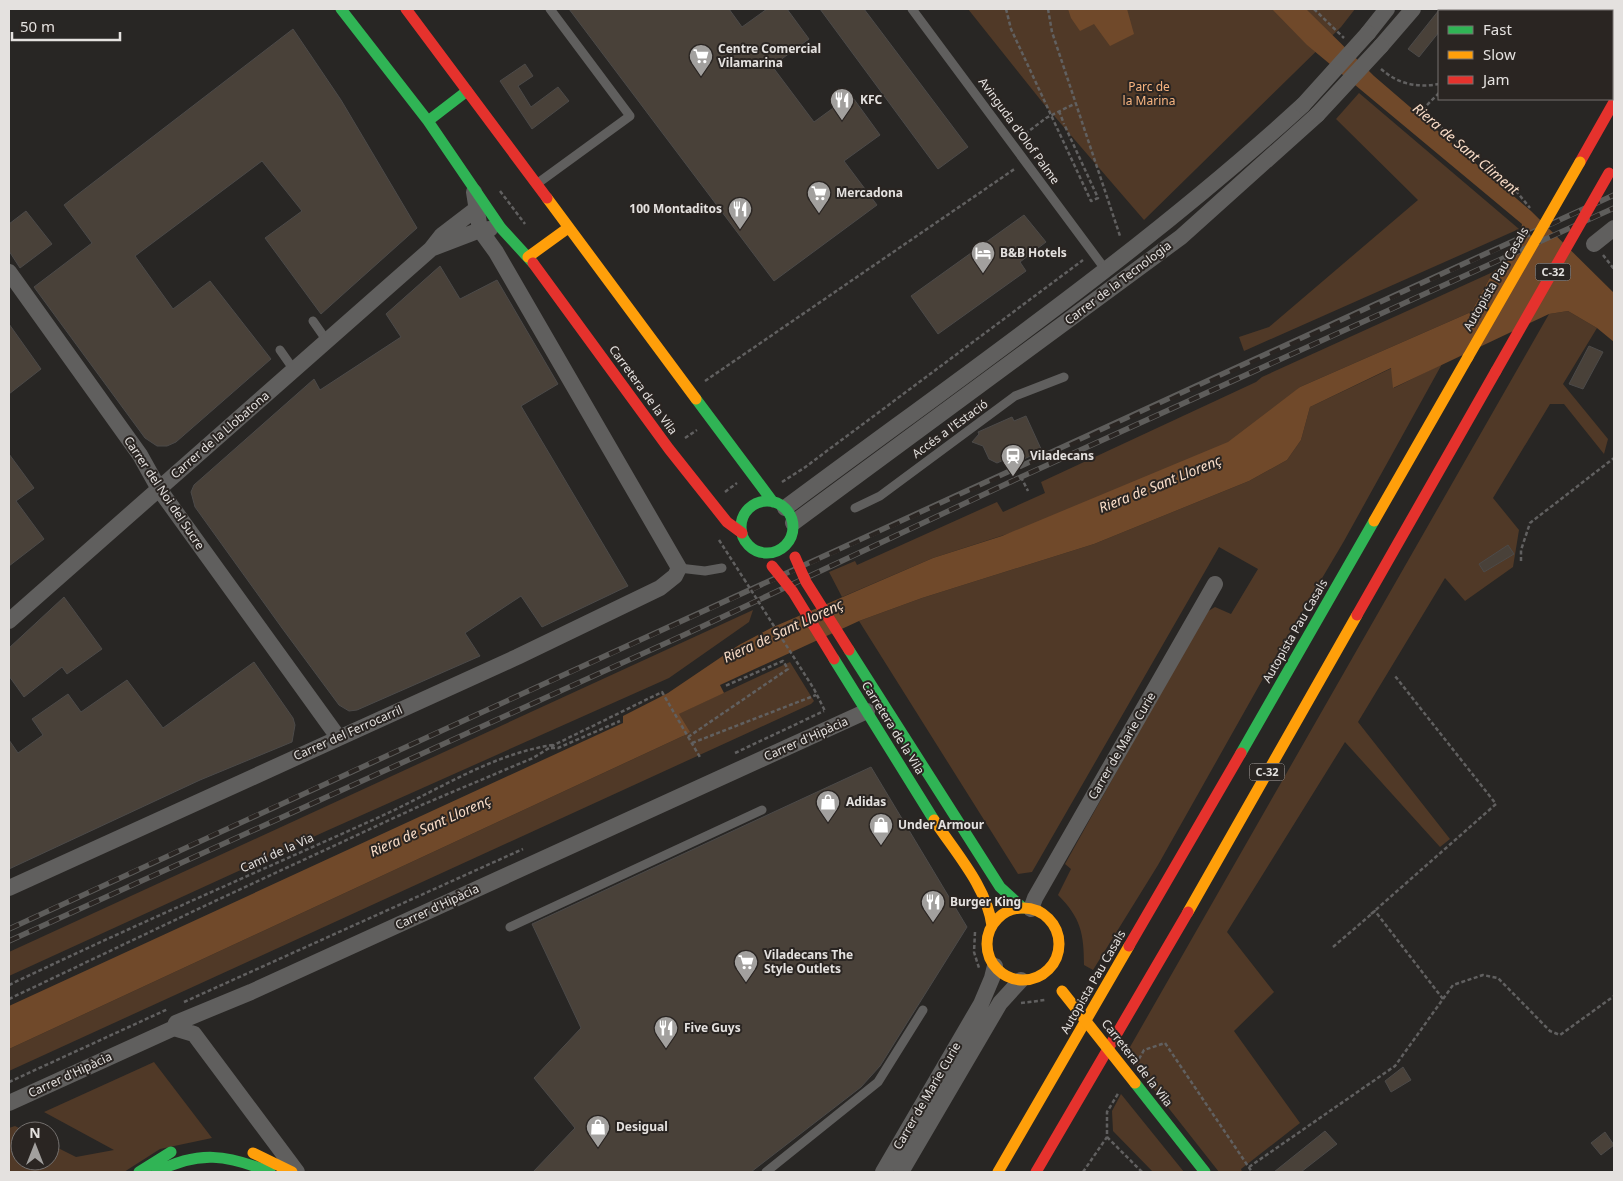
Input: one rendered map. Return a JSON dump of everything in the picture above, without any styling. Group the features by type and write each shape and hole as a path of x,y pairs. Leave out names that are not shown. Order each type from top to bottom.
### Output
{"main road":[{"name":"Carretera de la Vila","path":"341,9 428,121 501,228 528,257 669,449 727,522 742,533"},
{"path":"406,9 568,228 793,523 792,536 783,548 773,553 758,552 748,544 742,533 742,522 749,509 763,502 779,505"},
{"path":"428,121 467,91"},
{"name":"Autopista Pau Casals","path":"998,1172 1614,102"},
{"name":"C-32","path":"1036,1172 1131,1012 1612,169"},
{"path":"528,257 568,228"},
{"name":"Carretera de la Vila","path":"788,543 806,582 994,879 1006,894 1027,909"},
{"name":"Carretera de la Vila","path":"758,552 793,592 982,893 990,910 992,926"},
{"path":"1027,909 1046,916 1057,931 1059,948 1057,957 1047,971 1039,976 1021,980 1002,973 995,966 991,958 988,942 992,926 1002,915 1027,909"},
{"name":"Carretera de la Vila","path":"1047,971 1205,1172"},
{"path":"992,1172 1016,1142"},
{"path":"139,1172 167,1154 182,1149"},
{"path":"245,1150 266,1158 292,1172"},
{"path":"157,1172 189,1158 209,1156 228,1156 270,1172"}],"street":[{"name":"Carrer de la Tecnologia","path":"779,505 1015,340 1196,199 1303,105 1368,33 1387,9"},
{"name":"Carrer de la Tecnologia","path":"793,523 1181,237 1317,115 1413,9"},
{"path":"473,187 480,230 496,252 680,568"},
{"name":"Carrer de la Llobatona","path":"9,621 431,249 442,235 476,208"},
{"name":"Carrer de la Llobatona","path":"431,249 480,230 501,228"},
{"path":"1594,244 1614,228"},
{"name":"Carrer del Noi del Sucre","path":"9,272 140,455 159,489 338,737"},
{"name":"Carrer del Ferrocarril","path":"9,888 517,657 660,588 680,568"},
{"name":"Carrer de Marie Curie","path":"1027,909 1215,584"},
{"name":"Carrer d'Hipàcia","path":"9,1102 174,1028 176,1023 229,1002 867,711"},
{"name":"Carrer de Marie Curie","path":"883,1172 981,1004 995,966"},
{"name":"Carrer de Marie Curie","path":"901,1172 1000,1003 1021,980"},
{"path":"198,1040 200,1022 229,1002"},
{"path":"174,1028 194,1034 297,1172"}],"lane":[{"path":"536,185 630,116 550,9"},
{"name":"Avinguda d'Olof Palme","path":"912,9 1105,269"},
{"path":"313,321 327,341"},
{"path":"280,350 294,370"},
{"name":"Accés a l'Estació","path":"855,508 880,496 1015,396 1064,377"},
{"path":"680,568 705,571 722,568"},
{"path":"510,926 762,810"},
{"path":"766,1172 878,1082 923,1010"}],"path":[{"path":"1006,9 1011,29 1090,201 1098,198 1059,111"},
{"path":"1048,9 1052,32 1120,236"},
{"path":"1438,93 1421,111 1512,186 1532,210"},
{"path":"1025,134 1059,111 1076,103"},
{"path":"692,391 1025,161"},
{"path":"776,481 786,481 1093,253"},
{"path":"680,441 701,426"},
{"path":"1521,561 1521,550 1530,523 1614,458"},
{"path":"1021,477 1028,491"},
{"path":"717,538 814,689"},
{"path":"688,737 788,668 783,661 725,686"},
{"path":"1333,947 1496,804 1395,676"},
{"path":"9,999 215,900 424,804 533,758 554,745 662,692 701,759"},
{"path":"692,743 817,694"},
{"path":"732,754 824,710"},
{"path":"549,748 558,748 620,721"},
{"name":"Camí de la Via","path":"9,985 242,877 378,818 449,782 531,748 554,745"},
{"path":"177,1005 529,847"},
{"path":"1371,914 1375,910 1443,999"},
{"path":"1248,1167 1395,1066 1453,985 1483,974 1498,978 1550,1031 1560,1035 1614,996"},
{"path":"1016,1003 1052,999"},
{"path":"9,1082 168,1009"},
{"path":"1135,1066 1144,1050 1164,1044 1252,1172"},
{"path":"1083,1172 1107,1137 1107,1112 1121,1089"},
{"path":"1107,1137 1142,1172"}],"green space":[{"name":"Parc de la Marina","path":"968,9 1355,9 1341,27 1144,220 1043,103"},
{"path":"1359,93 1519,229 1244,351 1239,337 1269,327 1418,200 1336,119"},
{"path":"1493,272 1471,312 1300,387 1245,443 1112,500 933,558 842,597 829,572 855,561 857,565 997,502 1003,512 1045,493 1041,482 1256,382 1262,377"},
{"path":"1568,311 1597,328 1563,384 1608,439 1604,454 1564,404 1550,404 1493,498 1519,530 1513,567 1465,601 1445,578 1358,722 1450,839 1440,847 1345,742 1227,932 1274,992 1234,1031 1300,1123 1241,1169 1242,1172 1219,1172 1126,1054 1549,314"},
{"path":"1442,364 1344,541 1269,668 1158,865 1093,970 1084,965 1080,927 1072,911 1058,895 1071,869 1065,864 1205,613 1215,607 1231,614 1258,569 1219,547 1032,872 1018,874 859,621 922,598 1094,544 1249,481 1287,460 1301,440 1310,407 1392,368 1394,388"},
{"path":"753,610 749,622 669,678 324,832 9,976 9,952"},
{"path":"790,662 814,701 811,704 9,1071 9,1049 683,736 672,717"},
{"path":"154,1062 212,1138 160,1149 124,1172 9,1171 10,1128 10,1171 60,1171 60,1149 76,1157 114,1150 44,1112"},
{"path":"1121,1094 1184,1172 1153,1172 1113,1131 1112,1111"}],"water":[{"path":"1068,9 1127,9 1134,34 1110,46 1094,24 1080,31 1071,18"},
{"name":"Riera de Sant Llorenç","path":"1272,9 1306,9 1374,76 1531,211 1614,293 1614,342 1597,328 1568,311 1549,314 1393,388 1391,368 1310,407 1301,440 1287,460 1249,481 1094,544 922,598 859,621 720,685 724,693 679,714 690,732 683,736 9,1049 9,1006 623,723 623,716 668,693 739,645 771,628 933,558 1002,536 1228,442 1300,387 1471,312 1493,272 1518,253 1522,224 1307,45"}],"building":[{"name":"Centre Comercial Vilamarina","path":"569,9 729,9 742,27 767,9 787,9 809,39 772,66 814,122 851,95 880,135 844,161 877,205 774,281"},
{"path":"820,9 864,9 968,147 938,169"},
{"path":"1438,11 1438,33 1419,57 1408,49"},
{"path":"293,29 341,100 417,228 321,314 265,238 302,211 262,161 135,256 173,309 210,281 271,359 176,442 167,446 157,446 145,438 34,287 92,243 64,205"},
{"path":"525,64 533,76 518,86 531,107 558,87 569,101 532,129 500,81"},
{"path":"26,211 52,244 20,268 9,251 9,224"},
{"name":"B&B Hotels","path":"1024,215 1046,242 1020,262 1026,271 938,334 911,296"},
{"path":"440,266 460,299 497,280 558,384 521,406 628,586 542,627 521,596 465,633 480,656 357,710 349,711 339,705 282,628 195,507 191,492 194,485 314,379 320,390 401,337 386,314"},
{"path":"9,324 41,369 9,394"},
{"path":"1589,346 1603,352 1583,389 1569,384"},
{"name":"Viladecans","path":"1026,416 1042,451 1008,466 1006,459 997,463 989,459 983,446 972,442 979,434 978,432 1012,417 1014,421"},
{"path":"9,454 34,488 16,501 44,539 9,566"},
{"path":"1508,545 1514,554 1484,572 1479,564"},
{"path":"64,597 102,649 67,674 62,667 24,697 9,676 9,648"},
{"path":"254,662 293,718 295,725 292,742 200,780 9,869 9,740 18,753 43,735 32,719 68,694 81,712 127,680 163,728"},
{"name":"Viladecans The Style Outlets","path":"871,767 967,927 880,1066 861,1087 751,1172 533,1172 575,1128 534,1078 581,1028 532,924"},
{"path":"1403,1067 1411,1080 1391,1092 1385,1081"},
{"path":"1325,1131 1337,1144 1301,1172 1274,1172"},
{"path":"1605,1132 1614,1145 1601,1155 1591,1143"}],"railway":[{"path":"9,929 1614,195"},
{"path":"9,941 686,634 1021,477 1614,208"}],"traffic: fast":[{"path":"341,9 428,121 501,228 533,263"},
{"path":"428,121 467,91"},
{"path":"696,399 773,502"},
{"path":"762,501 772,501 781,505 789,513 793,527 789,541 781,549 772,553 762,553 753,549 745,541 741,532 741,522 745,513 753,505 762,501"},
{"path":"1241,753 1374,521"},
{"path":"849,650 1000,887 1023,908"},
{"path":"834,659 934,820"},
{"path":"1135,1083 1205,1172"},
{"path":"139,1172 171,1152"},
{"path":"157,1172 186,1160 213,1157 240,1162 270,1172"}],"traffic: slow":[{"path":"1468,357 1580,162"},
{"path":"547,198 696,399"},
{"path":"528,257 568,228"},
{"path":"1374,521 1468,357"},
{"path":"1188,912 1357,615"},
{"path":"934,820 977,884 984,897 992,926"},
{"path":"1023,908 1043,914 1053,924 1059,944 1053,964 1043,974 1023,980 1003,974 993,964 987,944 993,924 1003,914 1023,908"},
{"path":"998,1172 1129,946"},
{"path":"1062,991 1135,1083"},
{"path":"253,1153 292,1172"}],"traffic: jam":[{"path":"406,9 547,198"},
{"path":"1580,162 1614,102"},
{"path":"1496,371 1609,173"},
{"path":"533,263 669,449 727,522 742,533"},
{"path":"1357,615 1496,371"},
{"path":"795,557 806,582 849,650"},
{"path":"772,566 793,592 834,659"},
{"path":"1129,946 1241,753"},
{"path":"1036,1172 1188,912"}],"place":[{"name":"Centre Comercial Vilamarina","path":"701,77"},
{"name":"KFC","path":"842,121"},
{"name":"Mercadona","path":"819,214"},
{"name":"100 Montaditos","path":"740,230"},
{"name":"B&B Hotels","path":"983,274"},
{"name":"Viladecans","path":"1013,477"},
{"name":"Adidas","path":"828,823"},
{"name":"Under Armour","path":"881,846"},
{"name":"Burger King","path":"933,923"},
{"name":"Viladecans The Style Outlets","path":"746,983"},
{"name":"Five Guys","path":"666,1049"},
{"name":"Desigual","path":"598,1148"}],"water label":[{"name":"Riera de Sant Climent","path":"1466,149"}]}
